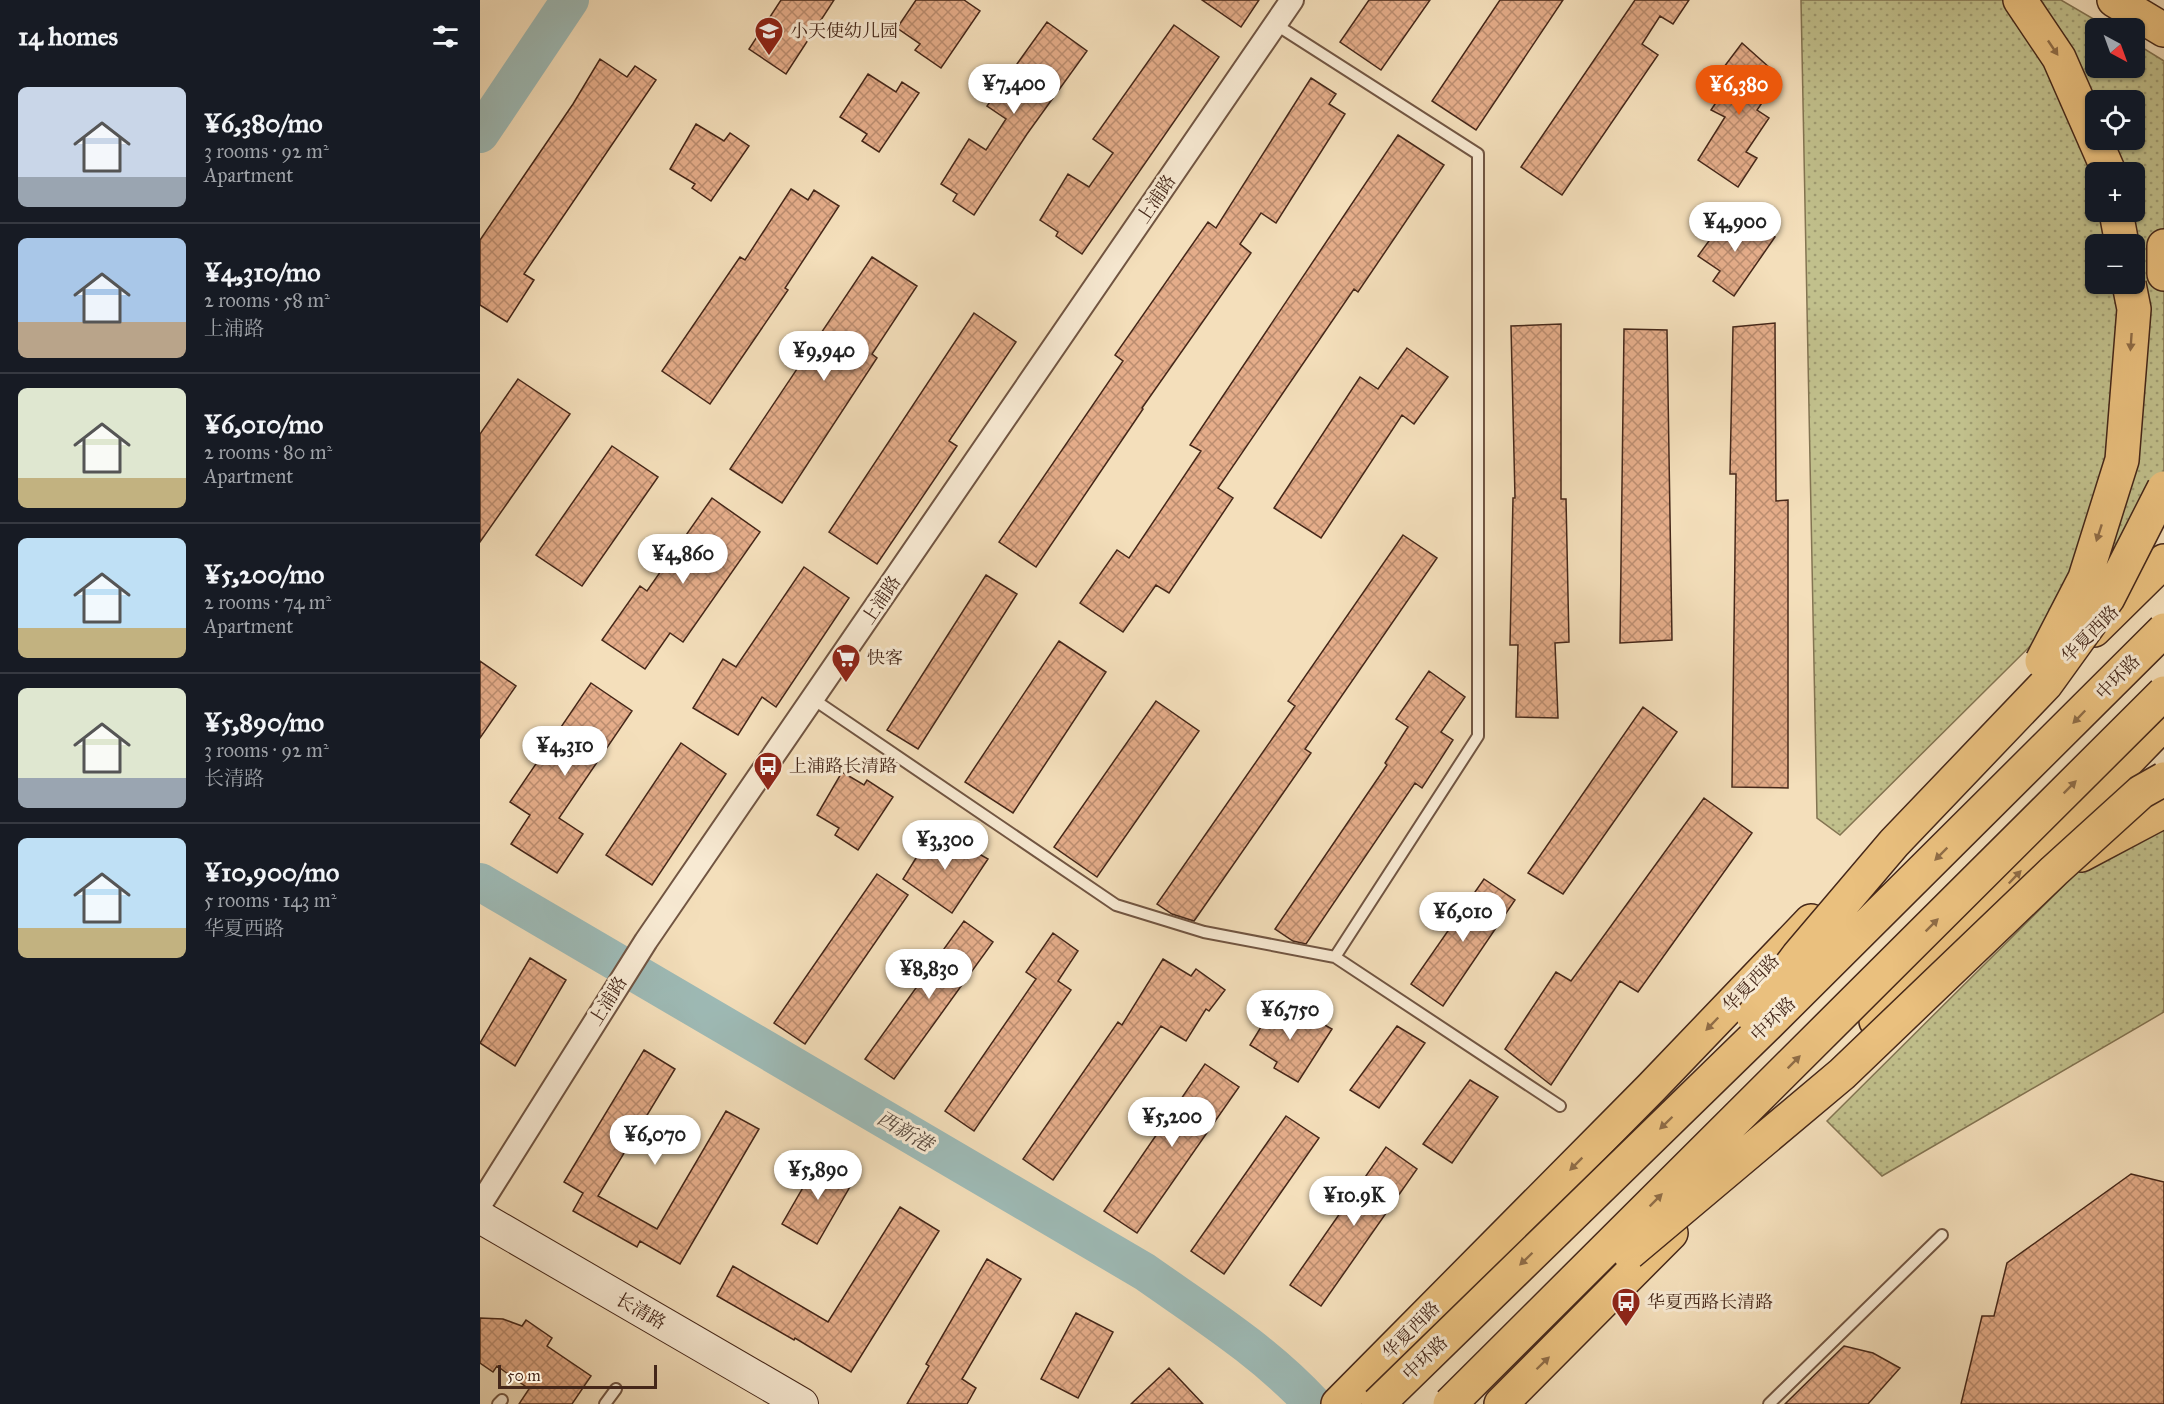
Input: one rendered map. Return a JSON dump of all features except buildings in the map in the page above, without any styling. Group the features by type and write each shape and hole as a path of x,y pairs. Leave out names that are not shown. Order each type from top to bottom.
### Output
{"main road":[{"path":"2020,0 2060,58 2105,162"},
{"path":"2114,0 2164,30"},
{"path":"2164,246 2164,274"},
{"path":"2011,720 2085,578 2122,460 2134,309 2131,294"},
{"path":"1697,1093 1798,956 1894,843 2046,684 2108,598 2164,488"},
{"name":"华夏西路","path":"1356,1399 1987,736 2164,561"},
{"name":"中环路","path":"1356,1399 1697,1093 2064,732 2164,630"},
{"path":"1450,1404 2164,693"},
{"path":"1501,1404 1618,1288 2164,723"},
{"path":"1501,1354 1667,1222 1842,1074 2054,871 2141,792 2164,779"},
{"path":"2054,871 2164,810"},
{"name":"长清路","path":"480,1217 802,1404"}],"street":[{"name":"上浦路","path":"480,1205 646,941 1292,0"}],"lane":[{"path":"1275,24 1478,154 1478,736 1335,957"},
{"path":"813,699 1116,905 1204,932 1335,957 1560,1106"},
{"path":"1769,1404 1942,1235"},
{"path":"605,1404 616,1389"}],"shaded area":[{"path":"1801,0 2061,0 2092,18 2085,18 2085,78 2145,78 2145,49 2164,61 2164,513 1840,835 1817,818"},
{"path":"2164,786 2164,1012 1882,1176 1827,1121"}],"waterway":[{"path":"480,134 570,0"},
{"name":"西新港","path":"480,882 1145,1272 1254,1350 1313,1404"}],"place":[{"name":"小天使幼儿园","path":"769,56"},
{"name":"快客","path":"846,684"},
{"name":"上浦路长清路","path":"768,792"},
{"name":"华夏西路长清路","path":"1626,1328"}]}
